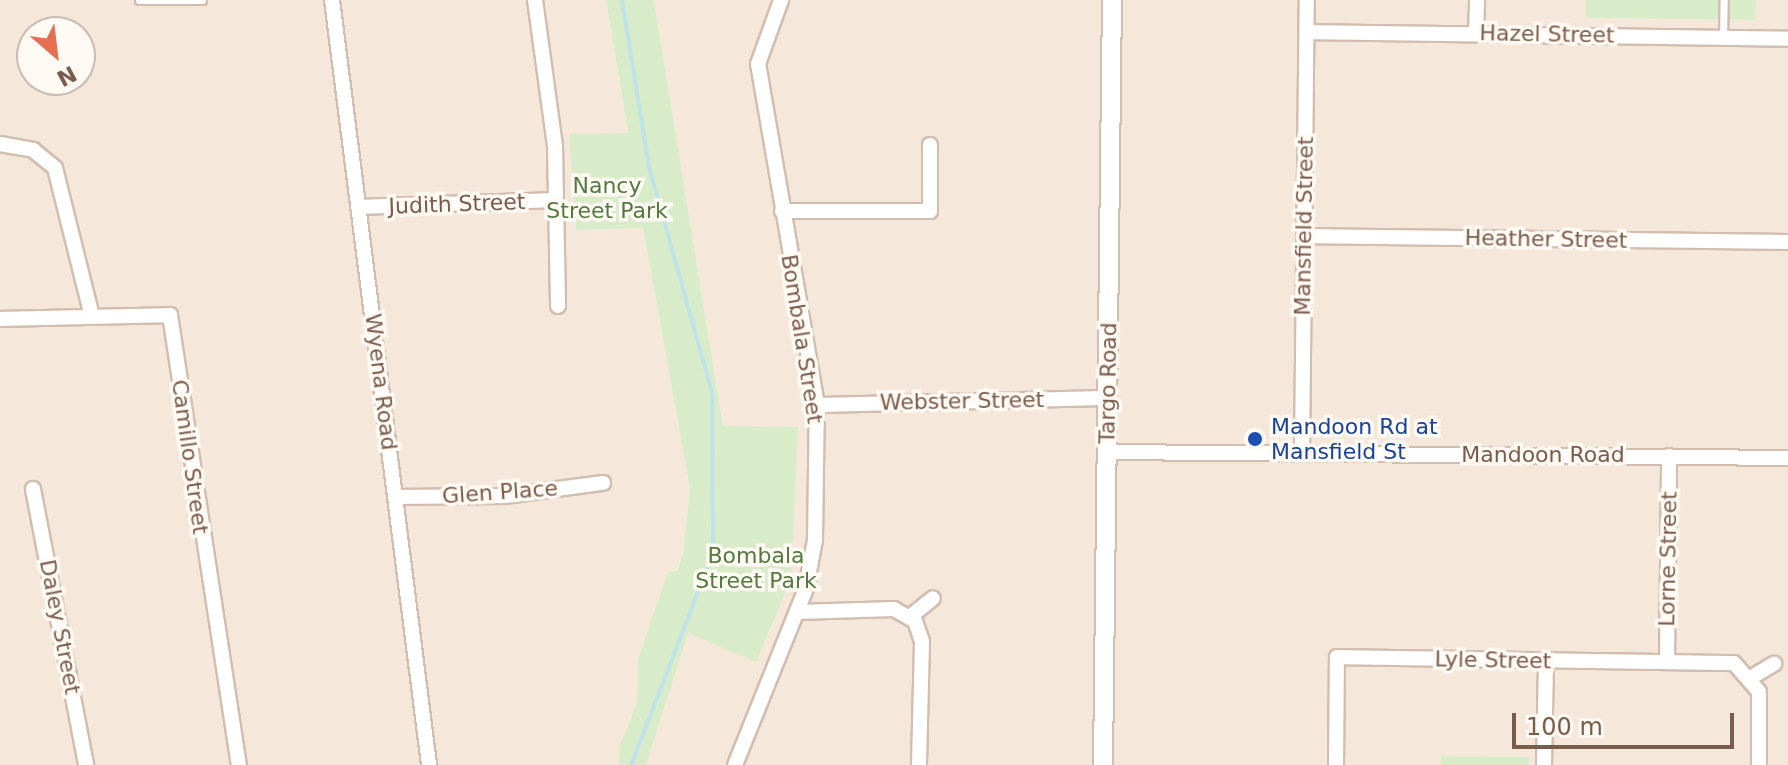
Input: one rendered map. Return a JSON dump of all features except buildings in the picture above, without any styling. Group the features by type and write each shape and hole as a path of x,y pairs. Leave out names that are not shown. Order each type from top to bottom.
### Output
{"street":[{"name":"Wyena Road","path":"332,0 429,765"},
{"path":"535,0 556,200 558,306"},
{"name":"Bombala Street","path":"735,765 797,612 815,540 817,405 758,64 781,0"},
{"name":"Targo Road","path":"1103,765 1112,0"},
{"name":"Mansfield Street","path":"1302,453 1307,0"},
{"path":"1476,32 1477,0"},
{"name":"Hazel Street","path":"1307,32 1476,32 1788,39"},
{"path":"0,144 33,150 55,168 92,316"},
{"path":"782,211 930,211 930,145"},
{"name":"Judith Street","path":"358,207 556,200"},
{"name":"Heather Street","path":"1304,236 1788,242"},
{"name":"Camillo Street","path":"0,319 170,315 239,765"},
{"name":"Webster Street","path":"817,405 1107,398"},
{"name":"Mandoon Road","path":"1107,452 1788,458"},
{"name":"Lorne Street","path":"1667,661 1669,456"},
{"name":"Glen Place","path":"395,497 505,496 603,483"},
{"name":"Daley Street","path":"33,489 86,765"},
{"path":"911,616 933,598"},
{"path":"797,612 894,609 911,616 922,641 919,765"},
{"name":"Lyle Street","path":"1336,765 1337,657 1734,663 1752,677"},
{"path":"1544,765 1546,661"},
{"path":"1759,765 1760,698 1752,677 1774,664"}],"lane":[{"path":"139,0 202,0"},
{"path":"1723,39 1724,0"}],"shaded area":[{"path":"0,0 606,0 628,134 570,135 576,230 643,228 690,489 683,554 638,659 637,703 619,765 0,765"},
{"path":"654,0 1586,0 1587,18 1755,20 1756,0 1788,0 1788,765 1529,765 1528,757 1441,756 1441,765 646,765 688,632 723,426"}],"green space":[{"path":"606,0 654,0 723,426 798,427 791,579 756,662 688,633 646,765 619,765 619,748 637,703 638,659 668,572 677,571 683,554 690,489 643,228 576,230 569,134 628,133"},
{"path":"1586,0 1756,0 1755,20 1586,18"},
{"path":"1441,756 1529,757 1529,765 1441,765"}],"waterway":[{"path":"622,0 649,167 712,392 713,553 631,765"}],"place":[{"name":"Mandoon Rd at Mansfield St","path":"1255,439"}],"park label":[{"name":"Nancy Street Park","path":"607,198"},
{"name":"Bombala Street Park","path":"756,568"}]}
